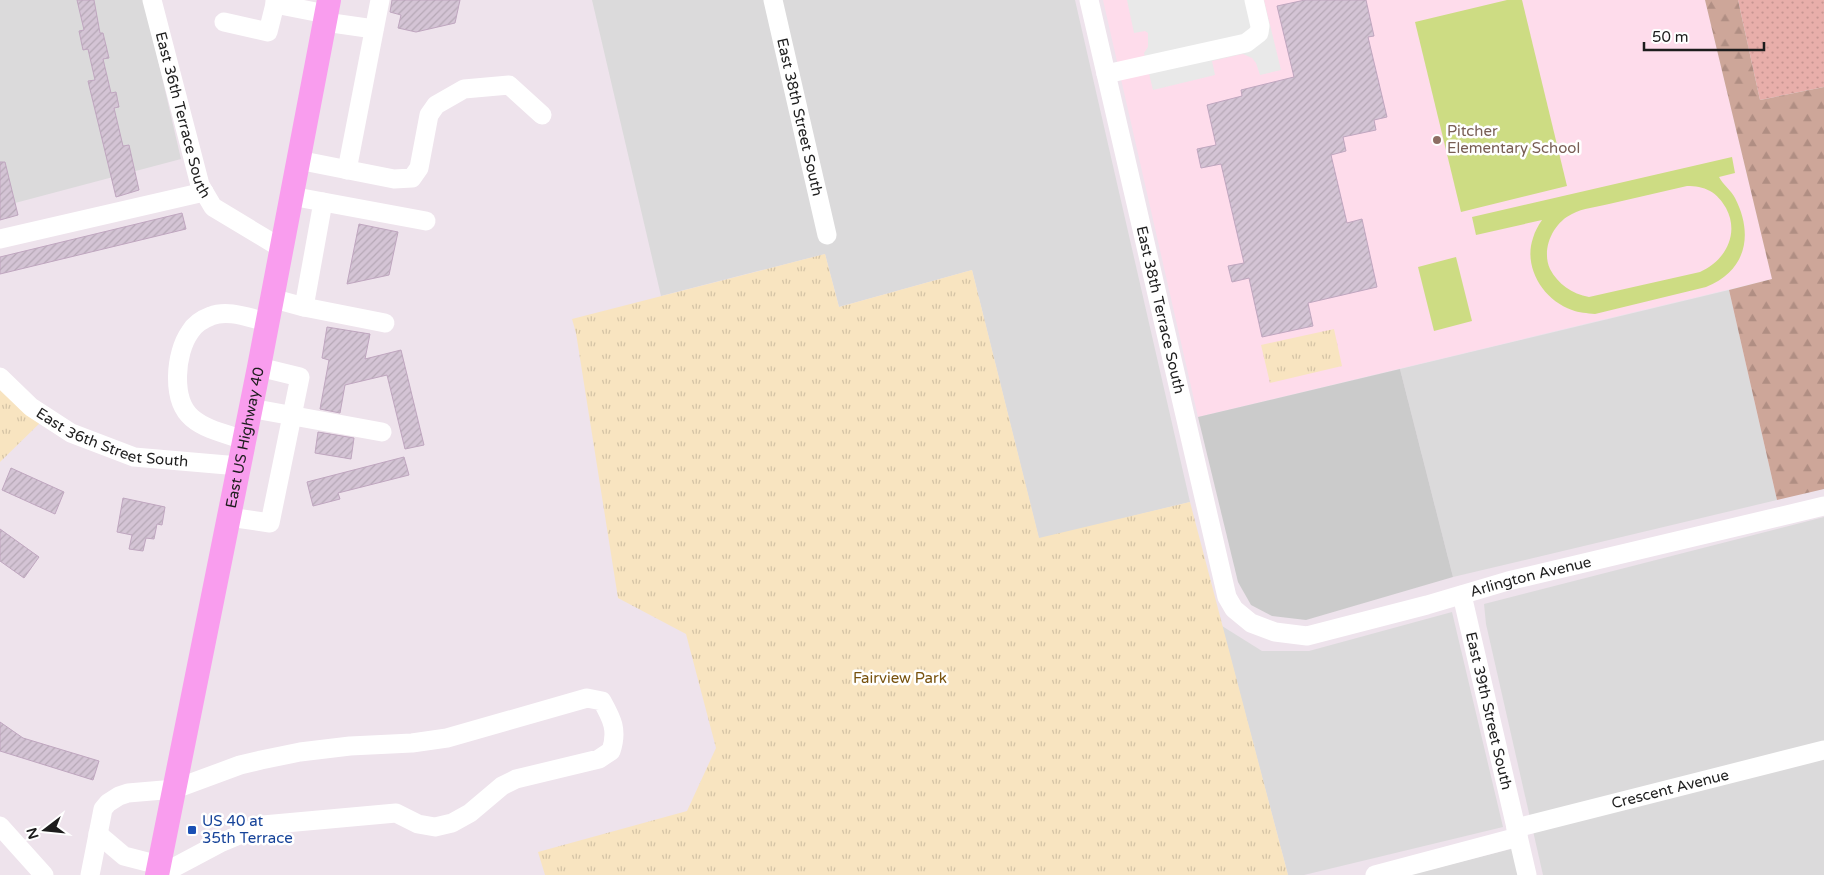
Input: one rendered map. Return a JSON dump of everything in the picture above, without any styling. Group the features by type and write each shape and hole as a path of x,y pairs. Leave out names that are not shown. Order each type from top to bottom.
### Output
{"main road":[{"name":"East US Highway 40","path":"159,872 327,12"}],"street":[{"name":"East 36th Terrace South","path":"152,0 198,176 204,192 213,207 281,248"},
{"path":"347,170 380,0"},
{"name":"East 38th Street South","path":"773,0 827,235"},
{"name":"East 38th Terrace South","path":"1089,0 1226,597 1234,609 1241,615"},
{"path":"1106,74 1246,43 1259,33 1260,26 1254,0"},
{"path":"224,22 268,32 275,2 327,12 374,29"},
{"path":"298,160 394,179 412,178 419,168 428,115 436,106 464,89 509,85 542,115"},
{"path":"0,239 204,192"},
{"path":"291,196 426,221"},
{"path":"304,307 323,202"},
{"path":"271,298 304,307 385,322"},
{"path":"244,440 207,428 192,419 182,403 177,385 180,357 189,333 195,326 211,316 224,313 267,322"},
{"path":"229,517 270,523 300,377 259,367"},
{"name":"East 36th Street South","path":"0,378 32,407 71,433 134,457 239,466"},
{"path":"250,408 382,432"},
{"name":"Arlington Avenue","path":"1241,615 1251,623 1275,632 1307,636 1508,581 1824,506"},
{"name":"East 39th Street South","path":"1462,595 1527,875"},
{"path":"90,875 98,834 103,809 114,799 128,793 174,789 240,765 300,752 350,746 412,743 447,738 587,698 602,700 612,718 615,738 612,751 599,759 516,779 502,786 470,813 452,823 435,827 418,824 396,813 263,825 159,872 124,856 98,834"},
{"name":"Crescent Avenue","path":"1375,875 1517,832 1824,750"},
{"path":"0,826 44,875"}],"shaded area":[{"path":"0,0 144,0 181,159 0,207"},
{"path":"592,0 1075,0 1190,502 1039,539 972,270 839,307 825,254 661,296"},
{"name":"Pitcher Elementary School","path":"1103,0 1705,0 1772,279 1198,417"},
{"path":"1127,0 1264,0 1281,70 1260,75 1252,58 1243,54 1212,61 1215,75 1153,90 1144,53 1148,47 1148,33 1145,31 1134,33"},
{"path":"1738,0 1824,0 1824,87 1760,100"},
{"path":"1729,290 1777,500 1453,577 1400,369"},
{"path":"1400,369 1453,577 1306,620 1272,616 1251,605 1238,582 1198,417"},
{"path":"1824,517 1824,875 1543,875 1486,624 1484,604"},
{"path":"1452,612 1503,827 1304,875 1288,875 1222,626 1262,651 1309,651"},
{"path":"1515,848 1521,875 1409,875"}],"green space":[{"path":"1507,0 1522,0 1567,186 1461,212 1415,22"},
{"path":"1705,0 1738,0 1760,100 1824,87 1824,489 1777,500 1729,290 1772,279"},
{"path":"1732,157 1735,173 1719,177 1733,195 1741,212 1745,238 1738,262 1720,280 1706,287 1595,314 1577,312 1562,305 1552,299 1538,281 1533,271 1531,249 1533,238 1542,220 1476,235 1472,217","holes":["1687,186 1699,187 1715,194 1724,205 1730,218 1731,237 1728,246 1717,261 1709,267 1700,272 1589,297 1571,291 1561,284 1553,274 1548,261 1548,245 1554,230 1565,218 1585,209"]},
{"name":"Fairview Park","path":"825,254 839,307 972,270 1039,538 1190,502 1288,875 545,875 538,852 687,811 716,748 686,634 618,598 576,333 572,319"},
{"path":"1456,257 1472,321 1434,331 1418,267"},
{"path":"1334,329 1342,366 1270,383 1261,345"},
{"path":"0,377 46,417 0,462"}],"building":[{"path":"77,0 94,0 100,33 103,33 109,58 103,59 111,93 116,92 119,107 114,108 123,146 129,145 139,190 116,197 88,81 95,80 88,49 83,50 79,31 84,30"},
{"path":"392,0 460,0 455,23 416,32 398,28 401,15 390,12"},
{"path":"1305,0 1366,0 1374,36 1368,37 1387,117 1374,120 1376,130 1343,137 1346,151 1331,155 1347,223 1362,219 1377,287 1308,303 1313,326 1262,337 1249,278 1232,282 1228,266 1244,263 1221,164 1201,168 1197,149 1216,145 1207,105 1242,96 1241,90 1294,77 1277,6"},
{"path":"0,162 5,162 18,215 0,220"},
{"path":"182,213 186,229 0,274 0,257"},
{"path":"359,224 398,232 389,275 347,284"},
{"path":"327,327 370,334 365,359 401,350 424,445 405,449 387,375 345,385 340,413 320,409 329,360 322,358"},
{"path":"318,432 354,438 351,459 315,453"},
{"path":"404,457 409,475 338,493 340,499 313,506 307,482"},
{"path":"11,468 64,492 55,514 2,490"},
{"path":"123,498 165,507 162,525 157,524 154,539 146,538 143,551 129,549 132,535 117,532"},
{"path":"0,529 39,557 24,578 0,561"},
{"path":"0,722 23,738 99,761 93,780 0,751"}],"place":[{"name":"Pitcher Elementary School","path":"1437,140"},
{"name":"US 40 at 35th Terrace","path":"192,830"}]}
